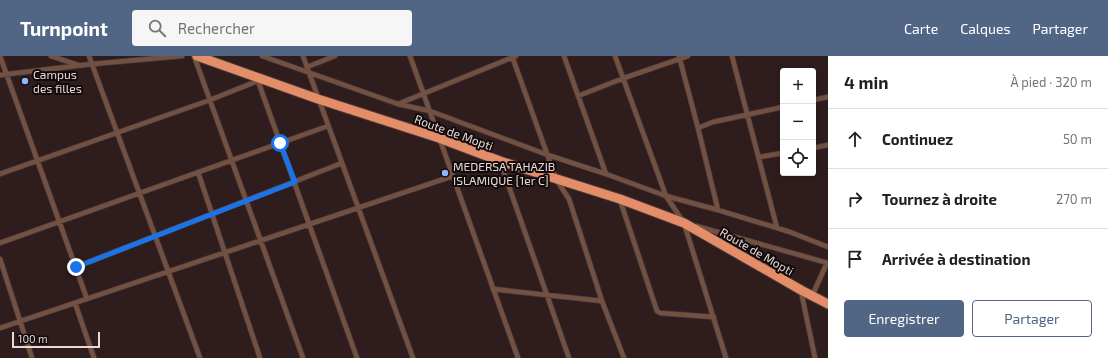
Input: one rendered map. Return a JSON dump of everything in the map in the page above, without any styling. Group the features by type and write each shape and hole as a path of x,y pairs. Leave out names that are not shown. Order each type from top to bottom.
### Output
{"highway":[{"name":"Route de Mopti","path":"195,56 260,80 440,138 500,161 620,199 684,223 828,304"}],"street":[{"path":"0,56 87,299"},
{"path":"51,56 79,65"},
{"path":"90,56 200,358"},
{"path":"0,75 79,65 182,56"},
{"path":"195,56 303,358"},
{"path":"262,56 398,104 430,111 666,196 777,228 828,247"},
{"path":"303,56 413,358"},
{"path":"307,67 335,56"},
{"path":"410,56 518,358"},
{"path":"398,104 513,56 556,179 569,199 602,301 624,358"},
{"path":"564,56 606,174"},
{"path":"615,56 666,196 684,223 726,358"},
{"path":"578,96 688,56"},
{"path":"732,56 777,228"},
{"path":"680,58 718,210"},
{"path":"0,174 210,100 260,80 280,143 357,358"},
{"path":"816,99 828,97"},
{"path":"698,128 713,122 780,108"},
{"path":"0,243 328,126"},
{"path":"816,147 828,145"},
{"path":"759,157 780,154"},
{"path":"500,161 569,358"},
{"path":"76,267 342,163"},
{"path":"198,172 260,358"},
{"path":"0,328 453,176"},
{"path":"620,199 657,311 660,313 714,318"},
{"path":"684,223 827,263 812,296"},
{"path":"0,259 32,358"},
{"path":"493,288 602,301"},
{"path":"801,290 815,358"},
{"path":"75,303 94,358"}],"place":[{"name":"Campus des filles","path":"25,81"},
{"name":"MEDERSA TAHAZIB ISLAMIQUE [1er C]","path":"445,173"}],"route":[{"path":"76,267 295,182 280,143"}]}
